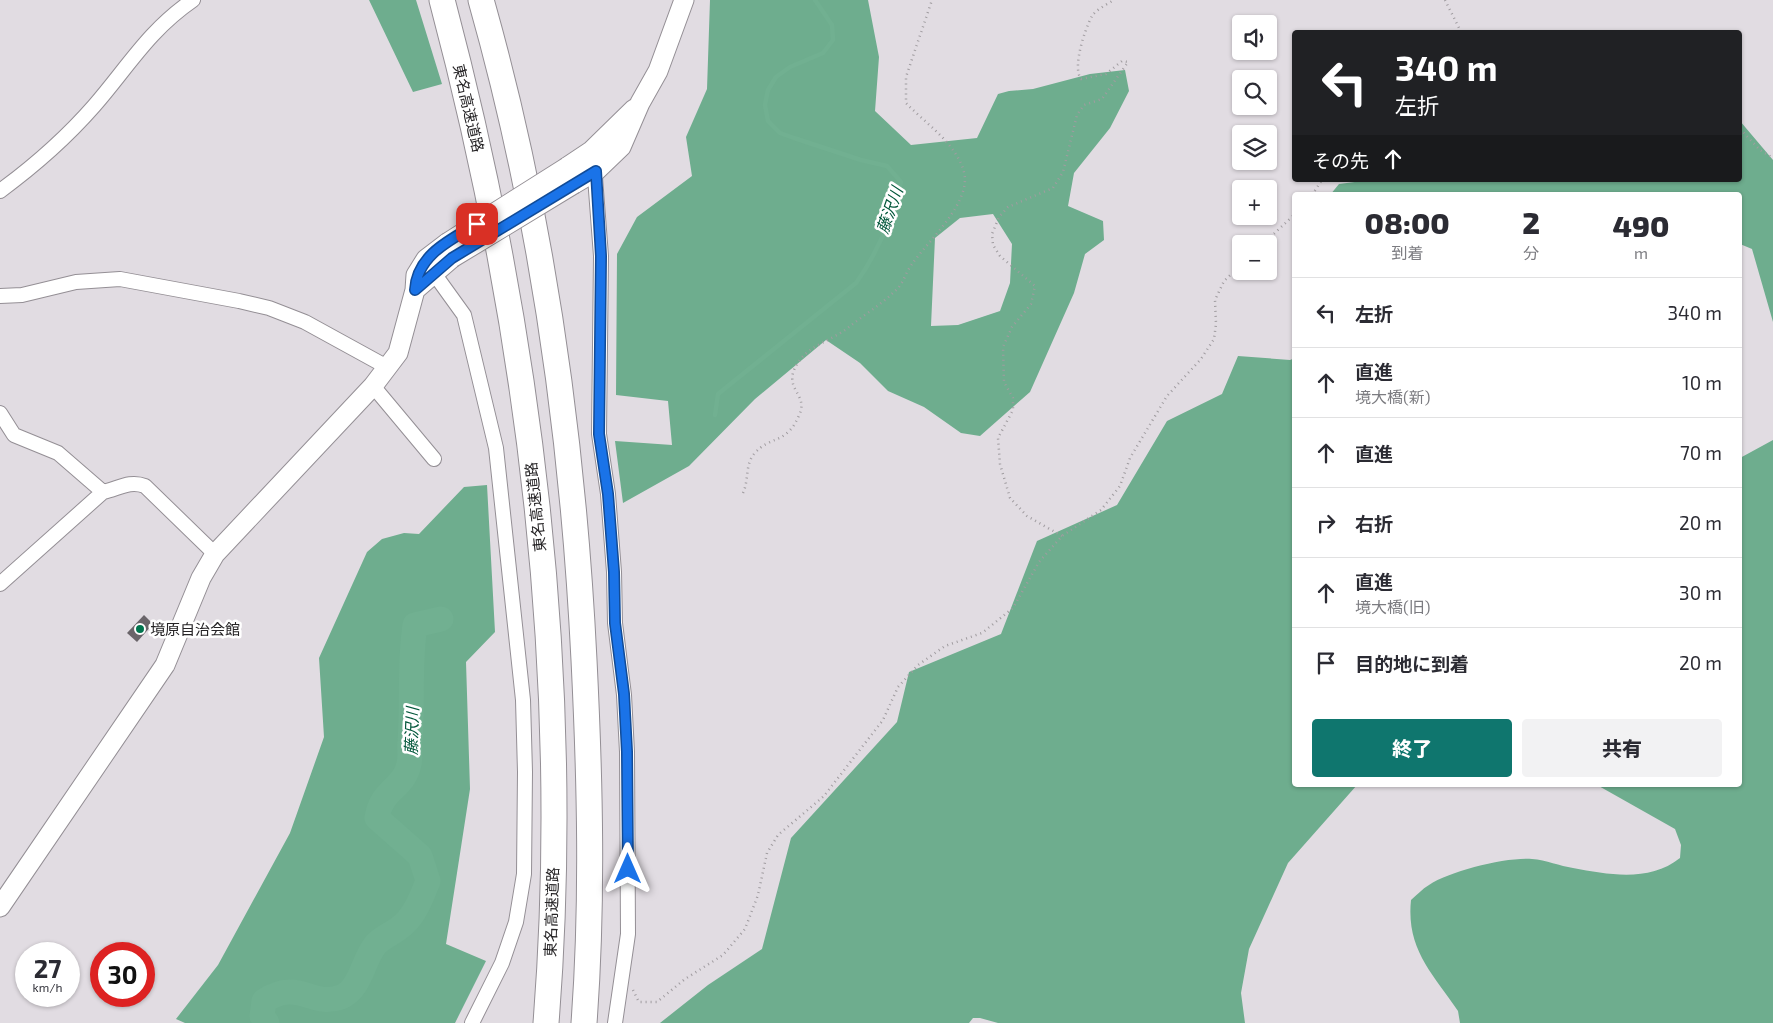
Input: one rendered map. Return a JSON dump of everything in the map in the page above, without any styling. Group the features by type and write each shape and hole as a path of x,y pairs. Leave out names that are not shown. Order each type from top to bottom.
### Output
{"highway":[{"name":"東名高速道路","path":"442,0 461,73 488,194 514,338 537,511 549,654 554,829 546,1023"},
{"path":"482,0 520,153 539,249 557,362 569,464 580,584 588,741 590,872 584,1023"}],"street":[{"path":"0,191 52,148 94,106 153,32 192,0"},
{"path":"570,175 596,171 621,147 640,103 658,71 684,0"},
{"path":"0,907 165,665 201,578 215,554 373,386 398,353 415,290 416,275 426,259 450,250 570,175 591,151 640,103"},
{"path":"591,151 596,171 601,256 599,434 608,494 614,572 615,623 624,694 627,752 628,934 616,1023"},
{"path":"415,290 434,272 450,250"},
{"path":"434,272 464,315 496,448 523,700 525,772 524,874 516,922 502,963 472,1023"},
{"path":"0,296 22,295 76,282 120,279 269,308 304,322 387,367"},
{"path":"373,386 434,459"},
{"path":"0,413 14,435 58,453 103,492"},
{"path":"0,584 103,492 122,485 136,483 145,486 215,554"}],"path":[{"path":"743,493 748,482 747,470 753,455 762,446 785,437 794,427 801,410 799,396 793,389 792,372 800,359 824,340 838,336 898,289 911,266 958,205 966,186 964,171 948,143 906,103 906,77 932,0"},
{"path":"1062,536 1027,516 1010,498 1000,464 998,438 1013,410 1012,398 1004,382 1003,347 1012,327 1031,304 1035,286 1000,256 993,245 992,234 999,217 1008,207 1053,188 1063,172 1077,115 1084,104 1102,99 1128,62 1122,61 1106,74 1082,79 1077,74 1076,63 1092,15 1114,0"},
{"path":"1445,0 1460,30"},
{"path":"1742,131 1760,150 1773,158"},
{"path":"1273,235 1292,217"},
{"path":"622,983 634,990 639,1002 657,1002 685,978 723,955 745,929 758,895 768,854 778,835 824,796 883,720 898,687 918,665 945,646 982,633 1013,608 1039,562 1062,536 1100,510 1120,486 1130,458 1167,396 1201,359 1214,339 1216,324 1214,300 1224,281 1232,273"}],"green space":[{"path":"369,0 416,0 442,84 413,92"},
{"path":"710,0 868,0 879,57 875,111 911,145 977,138 998,94 1033,89 1090,74 1125,70 1129,91 1110,128 1074,173 1068,206 1103,221 1104,240 1085,254 1074,293 1030,392 980,436 961,433 924,407 888,391 860,363 826,340 755,399 689,466 623,503 615,441 672,445 668,401 616,395 617,254 637,217 692,176 686,137 707,89","holes":["993,214 1012,244 1010,283 1000,311 958,325 931,326 935,238 960,218"]},
{"path":"1742,123 1773,160 1773,322 1752,249 1742,245 1742,192 1332,192 1339,184 1354,182 1742,182"},
{"path":"1238,356 1292,359 1292,787 1355,787 1288,863 1249,949 1241,993 1245,1023 998,1023 973,1018 969,1023 660,1023 708,985 762,949 791,838 897,722 909,672 1001,634 1037,541 1117,505 1167,421 1222,394"},
{"path":"1773,440 1773,1023 1460,1023 1458,1011 1423,960 1413,933 1411,900 1422,890 1438,880 1464,870 1508,860 1532,859 1601,873 1629,875 1656,871 1680,858 1681,845 1675,829 1601,787 1742,787 1742,457"},
{"path":"487,485 495,632 466,662 470,789 446,944 486,961 455,1023 185,1023 176,1019 218,965 290,833 324,737 319,658 367,552 382,539 404,533 419,534 464,487"}],"building":[{"name":"境原自治会館","path":"144,615 153,624 137,642 127,633"}],"waterway":[{"name":"藤沢川","path":"715,415 718,394 856,283 871,260 883,235 901,182 887,166 861,160 780,133 768,121 765,105 768,90 776,77 790,67 823,53 833,40 832,25 815,0"},
{"name":"藤沢川","path":"267,1023 262,1016 264,1001 276,995 287,992 331,999 348,993 357,981 376,944 404,924 412,915 421,898 428,881 420,856 377,818 383,801 402,779 409,764 412,654 415,625 441,619"}],"place":[{"name":"境原自治会館","path":"140,629"}],"route":[{"path":"477,224 447,242 426,259 416,275 415,290 452,258 596,171 601,256 599,434 608,494 614,572 615,623 624,694 627,752 628,869"}]}
